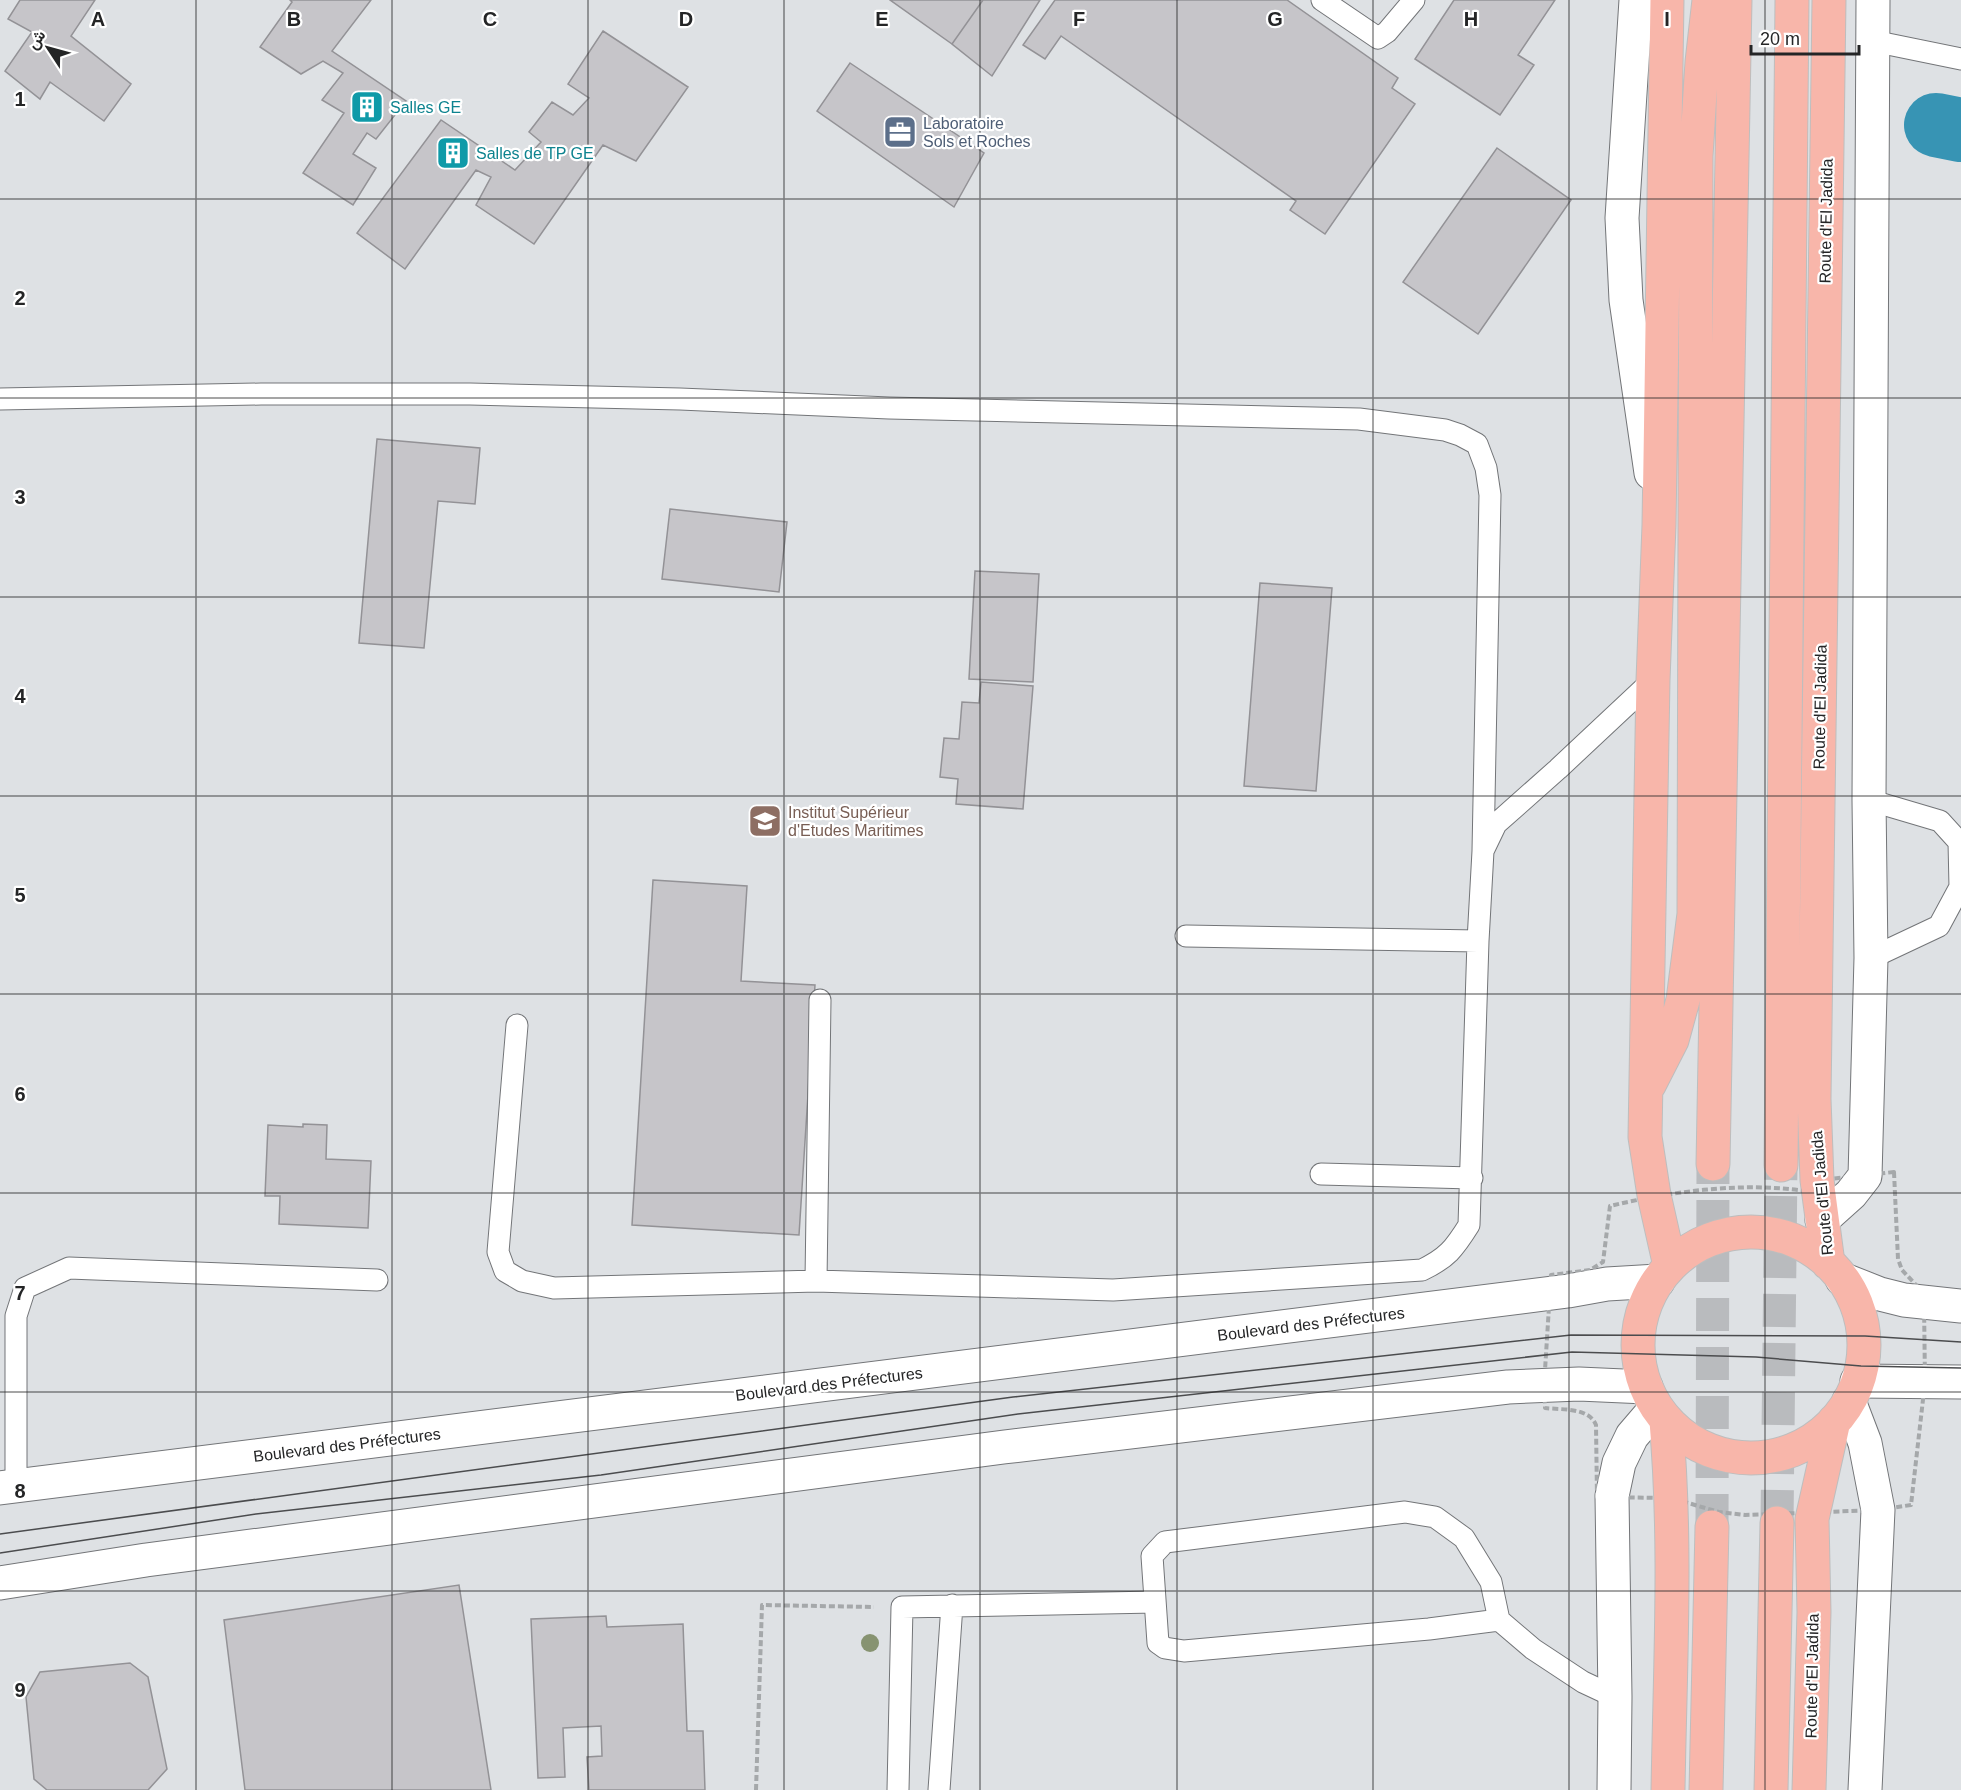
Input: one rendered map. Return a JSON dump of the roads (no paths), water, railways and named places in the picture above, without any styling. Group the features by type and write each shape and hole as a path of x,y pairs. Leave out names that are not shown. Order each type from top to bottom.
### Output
{"highway":[{"path":"1664,1273 1645,1137 1645,1093 1653,680 1659,525 1667,0"},
{"path":"1645,1093 1672,1040 1683,1000 1694,914 1696,156 1702,62 1709,0"},
{"path":"1713,1164 1735,0"},
{"path":"1781,1166 1792,0"},
{"name":"Route d'El Jadida","path":"1809,1790 1814,1612 1814,1511 1847,1401 1861,1366 1865,1336 1855,1303 1835,1271 1822,1220 1817,1180 1814,1099 1829,0"},
{"path":"1668,1790 1671,1498 1656,1405 1640,1363 1638,1335 1646,1303 1664,1273 1687,1252 1707,1241 1727,1234 1749,1232 1771,1234 1792,1240 1811,1250 1835,1271"},
{"path":"1656,1405 1682,1435 1700,1446 1719,1454 1750,1458 1781,1454 1801,1446 1818,1435 1847,1401"},
{"path":"1771,1790 1778,1523"},
{"path":"1706,1790 1712,1527"}],"street":[{"path":"1636,0 1622,218 1630,334 1659,525"},
{"path":"1822,1220 1851,1194 1865,1176 1871,958 1869,800 1873,0"},
{"path":"1835,1271 1880,1294 1924,1303 1961,1306"},
{"name":"Boulevard des Préfectures","path":"8,1487 1551,1293 1664,1273"},
{"path":"1865,1790 1878,1510 1865,1443 1847,1401 1925,1382 1961,1382"},
{"path":"0,1583 146,1560 1004,1447 1508,1387 1607,1384 1656,1405 1632,1436 1619,1463 1612,1496 1614,1790"}],"lane":[{"path":"1322,0 1378,38 1387,32 1414,0"},
{"path":"1873,41 1961,59"},
{"path":"0,399 261,394 470,394 645,398 889,408 1359,419 1444,430 1477,444 1486,468 1490,495 1484,851 1478,941 1472,1178 1469,1225 1458,1244 1442,1261 1422,1270 1113,1290 816,1281 554,1288 522,1281 506,1271 498,1252 517,1026"},
{"path":"1484,851 1496,824 1653,680"},
{"path":"1869,800 1940,821 1959,842 1960,887 1939,926 1871,958"},
{"path":"1186,936 1478,941"},
{"path":"816,1281 820,1000"},
{"path":"1321,1174 1472,1178"},
{"path":"8,1487 16,1316 25,1288 69,1268 377,1280"},
{"path":"1499,1620 1428,1629 1184,1651 1165,1648 1158,1644 1152,1556 1165,1542 1406,1512 1435,1517 1464,1539 1491,1582 1499,1620 1533,1649 1583,1682 1615,1697"},
{"path":"897,1790 902,1607 1155,1602"},
{"path":"939,1790 952,1605"}],"waterway":[{"path":"1936,125 1961,130"}],"tunnel":[{"path":"1712,1527 1713,1164"},
{"path":"1777,1523 1781,1165"}],"tram line":[{"path":"0,1534 1013,1397 1571,1335 1865,1336 1961,1342"},
{"path":"0,1553 256,1514 601,1475 1018,1414 1572,1352 1756,1357 1861,1366 1961,1368"}],"place":[{"name":"Salles GE","path":"367,107"},
{"name":"Laboratoire Sols et Roches","path":"900,132"},
{"name":"Salles de TP GE","path":"453,153"},
{"name":"Institut Supérieur d'Etudes Maritimes","path":"765,821"}]}
